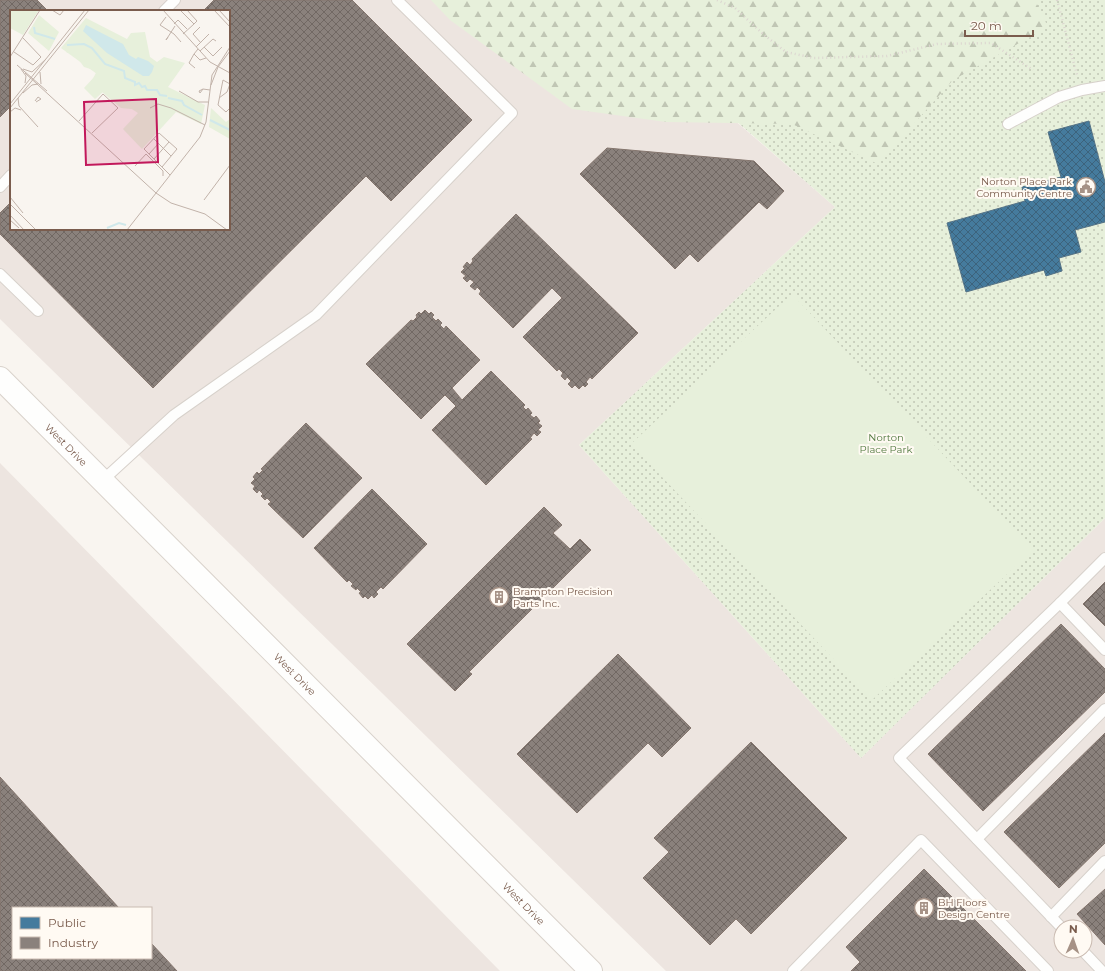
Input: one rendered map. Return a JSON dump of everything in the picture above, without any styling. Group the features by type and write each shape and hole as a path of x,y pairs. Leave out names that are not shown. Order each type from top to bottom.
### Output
{"street":[{"name":"West Drive","path":"0,378 591,971"}],"lane":[{"path":"165,10 175,0"},
{"path":"102,481 174,415 316,315 512,113 397,0"},
{"path":"1008,124 1059,97 1082,90 1105,86"},
{"path":"0,187 10,176"},
{"path":"0,274 38,311"},
{"path":"1105,558 899,758 1051,917 1105,862"},
{"path":"1060,603 1105,650"},
{"path":"978,839 1105,709"},
{"path":"793,971 921,840 1048,971"},
{"path":"1091,959 1102,971"}],"path":[{"path":"717,0 735,8 763,34 786,52 814,58 888,56 937,44 991,43 1033,70"},
{"path":"1057,0 1074,63"}],"shaded area":[{"path":"0,0 474,0 704,94 835,207 579,445 861,758 1105,518 1105,971 666,971 0,319"},
{"path":"0,463 500,971 0,971"}],"green space":[{"path":"431,0 1035,0 1048,27 953,80 878,164 792,124 666,122 572,109 450,20"},
{"name":"Norton Place Park","path":"474,0 1105,0 1105,518 861,758 579,445 835,207 705,94"},
{"path":"792,294 1033,550 872,700 631,444"}],"building: Public":[{"path":"1089,121 1105,182 1105,222 1075,230 1081,252 1059,258 1062,271 1046,276 1044,270 966,292 947,223 1025,201 1022,187 1061,177 1048,132"}],"building: Industry":[{"path":"0,0 37,0 47,10 10,10 10,107 0,117"},
{"path":"214,0 352,0 472,120 391,201 366,176 153,388 0,234 0,213 10,203 10,230 230,230 230,10 204,10"},
{"path":"607,148 754,161 784,191 767,209 759,202 698,262 690,254 675,269 580,174"},
{"path":"516,214 638,333 592,379 590,377 586,382 588,384 585,387 583,385 579,389 575,385 572,388 568,384 571,381 567,377 565,380 561,376 563,373 559,369 557,371 523,337 562,298 552,288 513,328 479,294 481,291 477,287 475,290 470,286 474,282 470,279 467,282 463,278 466,276 461,272 465,268 463,267 467,262 470,265 473,261 472,259"},
{"path":"425,310 429,314 431,312 434,315 432,317 436,321 438,319 442,323 440,325 444,329 446,326 480,360 452,388 462,400 491,371 525,405 523,407 526,410 528,408 532,413 530,415 534,418 536,416 540,421 538,423 542,426 538,430 541,432 537,436 534,433 530,438 532,439 486,485 432,430 456,406 445,395 421,419 366,364 411,320 413,321 419,312 421,314"},
{"path":"306,423 362,478 303,538 268,504 271,502 267,498 265,500 261,496 263,494 259,490 257,493 253,489 255,486 251,483 255,479 253,477 257,472 259,474 263,470 261,469"},
{"path":"372,489 427,544 383,589 381,587 376,592 378,594 374,598 372,595 368,599 365,596 363,598 359,593 361,592 357,588 356,590 351,586 353,584 349,580 347,582 314,548"},
{"name":"Brampton Precision Parts Inc.","path":"544,507 562,525 553,533 570,549 580,539 591,550 469,672 472,674 455,691 407,644"},
{"path":"1105,582 1105,626 1083,604"},
{"path":"1061,624 1105,669 1105,692 983,811 928,754"},
{"path":"618,654 691,728 662,757 648,743 577,813 517,754"},
{"path":"1105,733 1105,843 1059,888 1004,832"},
{"path":"751,742 847,838 751,934 736,919 710,945 643,878 669,852 654,838"},
{"path":"0,777 118,907 12,907 12,959 152,959 152,944 177,971 0,971"},
{"name":"BH Floors Design Centre","path":"924,869 1026,971 851,971 860,962 846,947"},
{"path":"1105,889 1105,945 1093,932 1093,919 1082,919 1077,914"}],"place":[{"name":"Norton Place Park Community Centre","path":"1086,187"},
{"name":"Brampton Precision Parts Inc.","path":"499,597"},
{"name":"BH Floors Design Centre","path":"924,908"}]}
